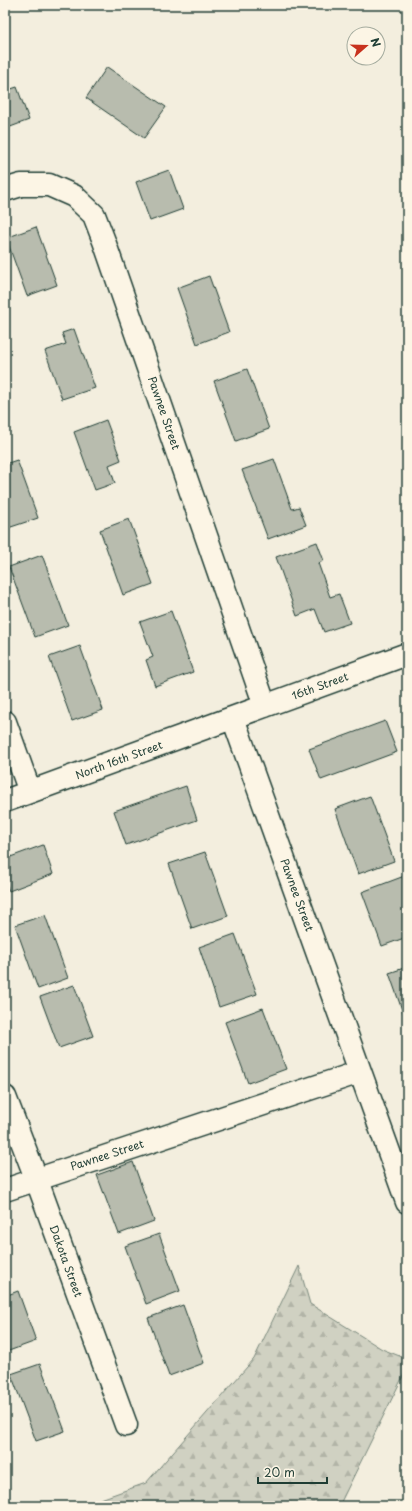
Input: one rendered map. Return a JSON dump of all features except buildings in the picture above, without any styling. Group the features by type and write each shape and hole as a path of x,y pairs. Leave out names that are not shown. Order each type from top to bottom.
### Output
{"street":[{"name":"Pawnee Street","path":"5,190 21,185 49,185 74,196 94,215 265,706"},
{"name":"16th Street","path":"233,718 407,654"},
{"name":"Pawnee Street","path":"233,718 407,1202"},
{"name":"North 16th Street","path":"5,801 233,718"},
{"path":"5,722 30,792"},
{"name":"Pawnee Street","path":"5,1190 36,1178 360,1072"},
{"name":"Dakota Street","path":"5,1097 126,1426"}],"green space":[{"path":"299,1266 310,1304 382,1349 407,1359 407,1368 339,1506 81,1506 146,1483 254,1359"}]}
